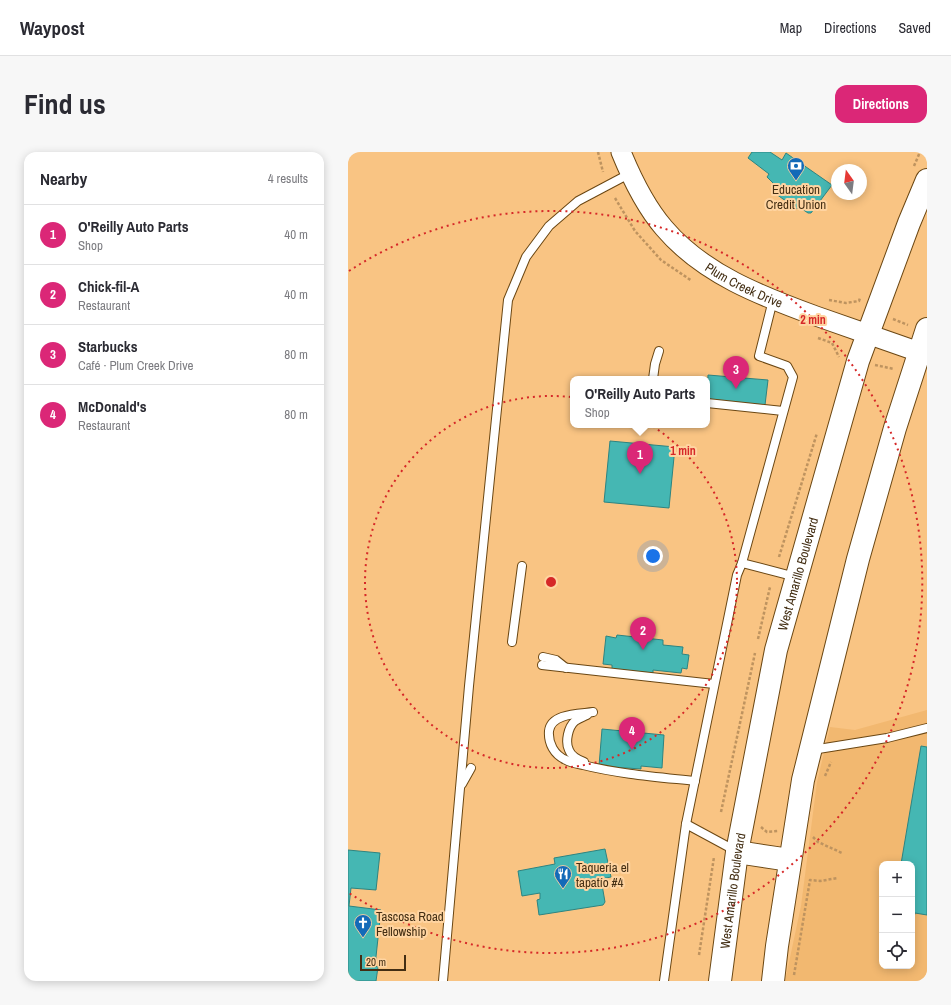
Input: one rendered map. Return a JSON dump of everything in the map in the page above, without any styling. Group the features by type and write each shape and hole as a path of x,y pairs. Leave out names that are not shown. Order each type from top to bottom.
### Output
{"highway":[{"name":"West Amarillo Boulevard","path":"720,981 737,852 776,650 858,361 909,223 927,180"},
{"path":"773,981 777,946 803,780 858,559 895,428 923,354 919,328"},
{"path":"737,852 790,860"}],"street":[{"name":"Plum Creek Drive","path":"621,152 629,174 664,229 714,271 733,283 773,300 923,354"}],"lane":[{"path":"443,981 469,686 508,300 526,257 549,226 578,201 629,174"},
{"path":"664,981 686,824 737,575 742,563 793,377 787,366 759,356 773,300"},
{"path":"653,376 659,351"},
{"path":"710,403 783,411"},
{"path":"742,563 796,578"},
{"path":"515,641 514,630 522,566"},
{"path":"542,661 566,668 714,684"},
{"path":"597,769 578,759 569,751 567,741 569,730 574,721 593,712 565,716 554,720 549,729 549,740 554,751 566,760 597,769 695,782"},
{"path":"811,750 887,738 927,728"},
{"path":"461,786 471,768"},
{"path":"686,824 737,852"}],"path":[{"path":"598,152 603,172"},
{"path":"615,198 635,231 661,260 692,281"},
{"path":"892,319 919,328"},
{"path":"818,338 832,344 839,357 839,362"},
{"path":"869,363 894,369"},
{"path":"779,557 817,432"},
{"path":"758,640 770,587"},
{"path":"721,812 756,648"},
{"path":"823,779 831,762"},
{"path":"760,826 767,832 778,831"},
{"path":"812,832 813,837 818,842 842,853"},
{"path":"699,954 714,856"},
{"path":"793,981 810,880 820,881 838,878"}],"shaded area":[{"path":"927,710 927,981 785,981 801,906 817,782 830,727 855,730"}],"building":[{"path":"752,152 770,152 782,160 786,153 831,184 831,186 811,213 808,213 799,207 797,209 776,194 778,190 772,186 773,183 767,177 769,174 748,158"},
{"path":"708,375 768,380 765,405 710,399 710,376"},
{"path":"610,441 675,447 669,508 604,502"},
{"path":"617,635 663,640 663,645 683,647 682,654 689,655 687,669 682,668 681,673 653,670 653,673 612,669 612,665 603,664 606,636 616,638"},
{"path":"602,729 664,735 662,768 641,766 641,769 599,766"},
{"path":"921,746 927,747 927,915 915,913 915,861 902,861"},
{"path":"605,849 611,877 601,879 605,902 603,905 539,915 537,900 540,899 540,893 522,896 518,871 555,864 554,858"},
{"name":"Tascosa Road Fellowship","path":"348,850 380,853 376,890 351,888 349,906 381,910 375,966 378,967 376,981 348,981"}],"place":[{"name":"Education Credit Union","path":"796,181"},
{"name":"Starbucks","path":"736,389"},
{"name":"O'Reilly Auto Parts","path":"640,474"},
{"name":"Chick-fil-A","path":"643,650"},
{"name":"McDonald's","path":"632,750"},
{"name":"Taqueria el tapatío #4","path":"563,889"},
{"name":"Tascosa Road Fellowship","path":"363,938"}]}
